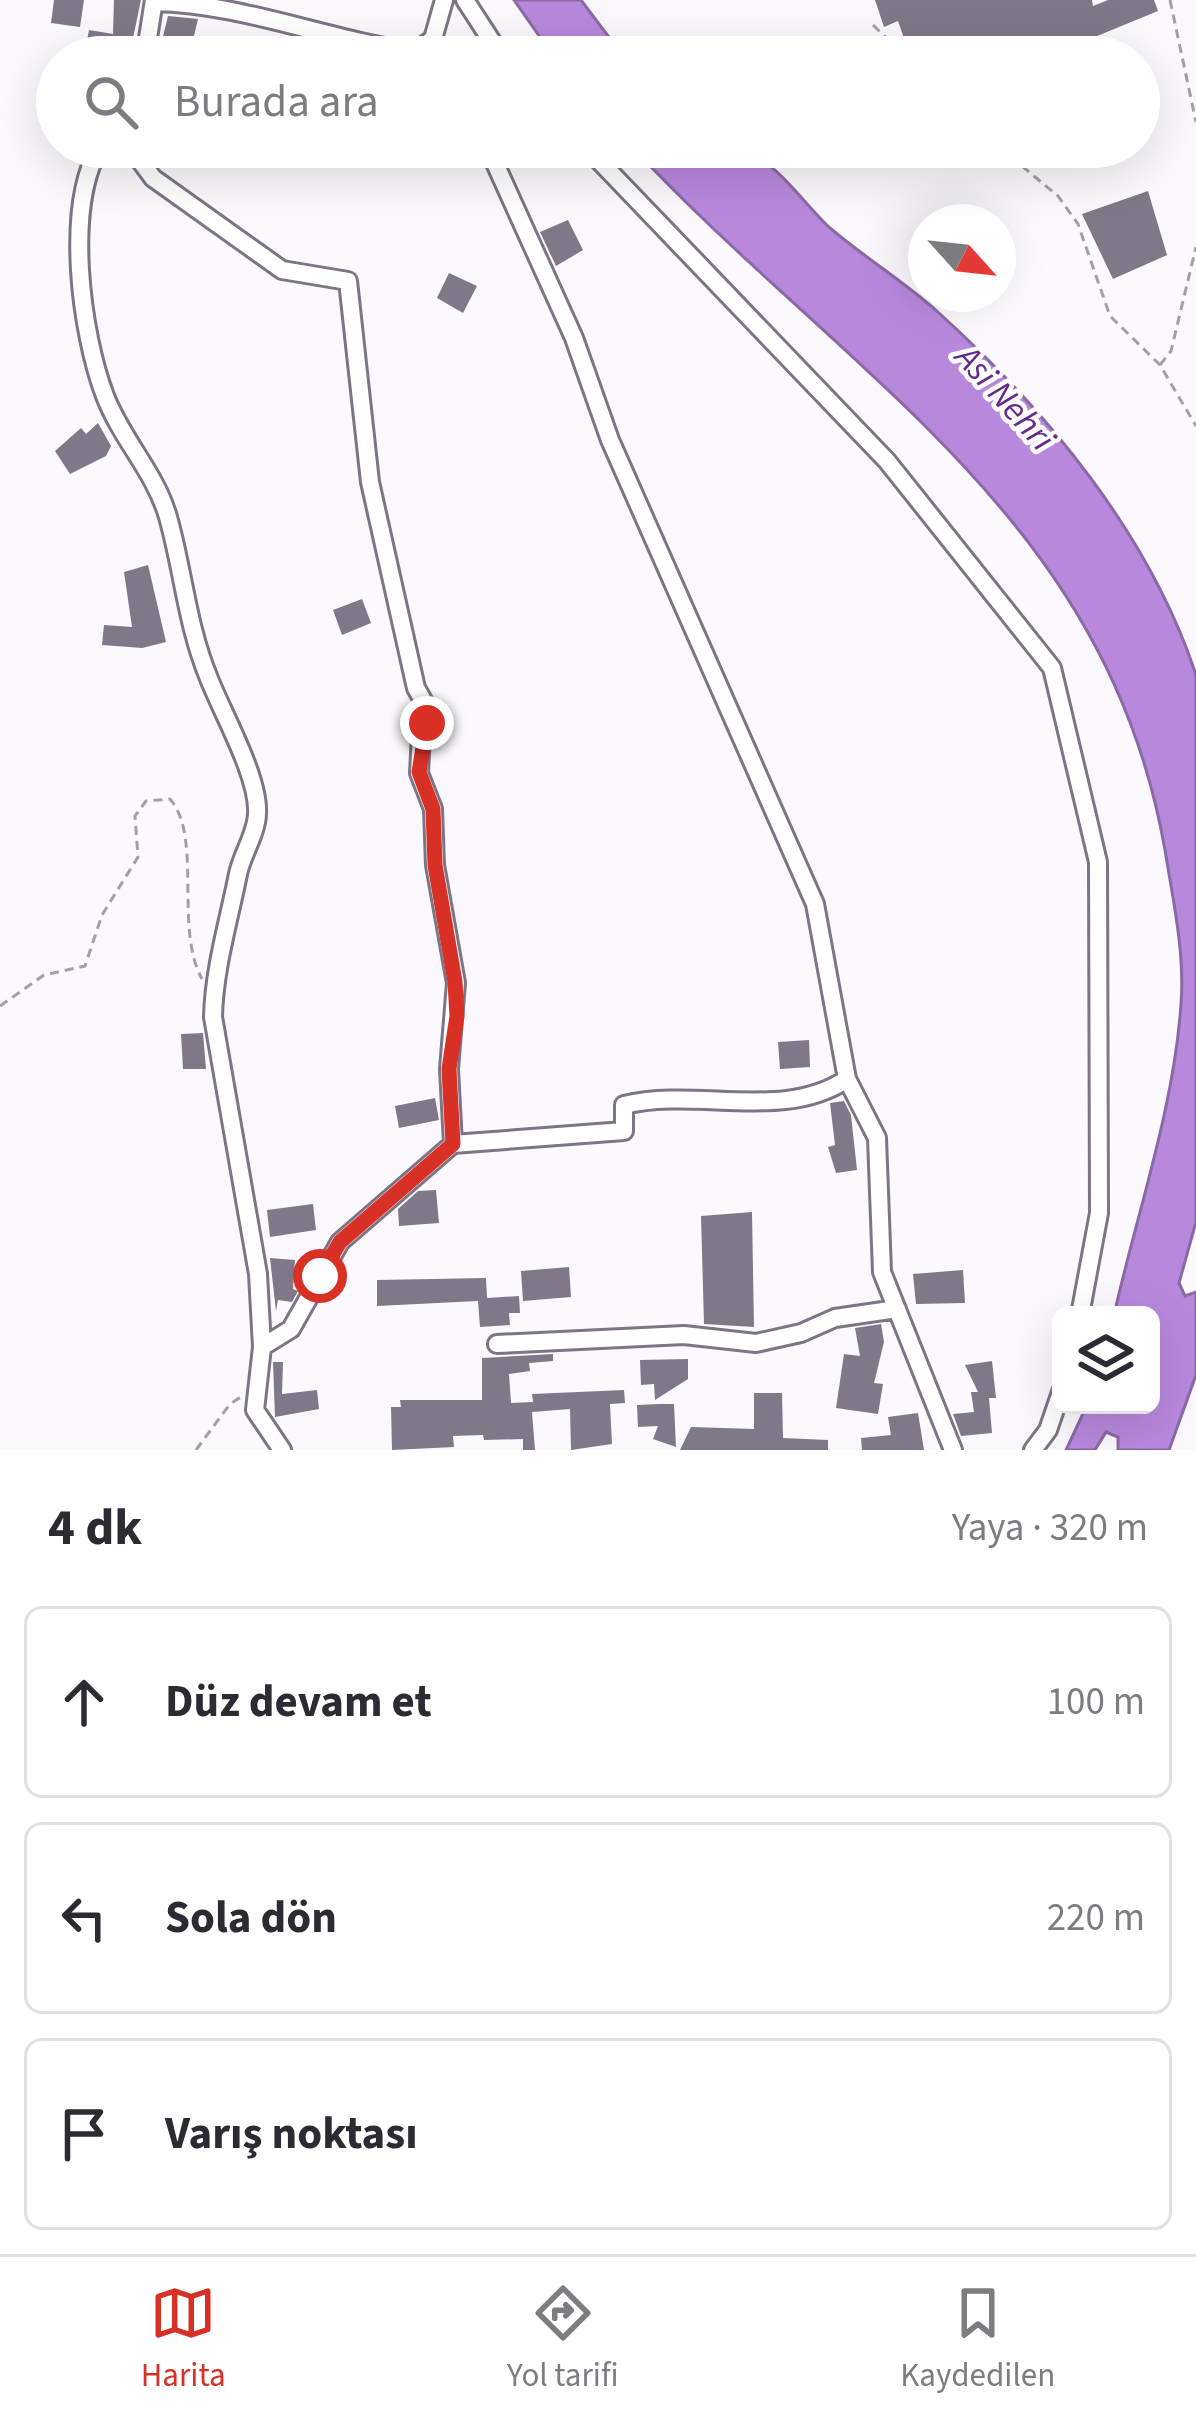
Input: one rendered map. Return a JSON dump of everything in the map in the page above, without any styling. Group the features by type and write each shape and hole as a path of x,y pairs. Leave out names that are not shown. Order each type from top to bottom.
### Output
{"street":[{"path":"434,36 444,0"},
{"path":"465,0 488,36"},
{"path":"149,36 154,1 200,2 325,36"},
{"path":"89,168 78,254 91,347 105,396 152,474 168,518 187,612 238,742 258,813 214,986 218,1068 259,1274 262,1347 255,1410 282,1450"},
{"path":"146,168 282,270 348,281 370,482 416,688 433,718 422,735 419,772 433,809 435,865 455,982 457,1016 449,1069 453,1144"},
{"path":"497,168 574,338 610,440 815,904 847,1079 877,1138 882,1272 953,1450"},
{"path":"606,168 886,461 1052,668 1098,862 1100,1213 1082,1306"},
{"path":"262,1347 291,1329 340,1242 453,1144 624,1131 624,1105 649,1099 804,1100 819,1098 847,1079"},
{"path":"497,1344 684,1335 756,1343 801,1334 835,1318 897,1310"},
{"path":"1033,1450 1053,1414"}],"path":[{"path":"1170,0 1196,122"},
{"path":"873,25 884,36"},
{"path":"1024,168 1058,196 1086,240 1110,316 1160,364 1196,426"},
{"path":"1160,364 1171,351 1196,247"},
{"path":"0,1006 44,974 85,966 102,915 138,857 135,816 146,801 170,799 184,815 193,952 201,978 214,986"},
{"path":"196,1450 230,1404 256,1388"}],"water":[{"path":"514,0 581,0 608,36 539,36"},
{"name":"Asi Nehri","path":"653,168 771,168 830,228 908,287 908,312 939,313 1018,391 1091,478 1152,573 1176,623 1196,675 1196,1222 1179,1283 1185,1296 1196,1292 1196,1375 1169,1450 1118,1450 1118,1437 1106,1432 1095,1450 1066,1450 1083,1414 1160,1414 1160,1306 1116,1306 1171,1082 1181,1004 1178,927 1165,850 1134,733 1087,630 1027,540 956,458"}],"building":[{"path":"54,0 84,0 80,27 51,23"},
{"path":"114,0 141,0 133,36 88,36 89,30 113,34"},
{"path":"875,0 1092,0 1093,6 1108,0 1154,0 1158,11 1097,36 903,36 898,21 884,27"},
{"path":"168,16 198,19 194,36 163,36"},
{"path":"1148,191 1167,255 1113,279 1082,214"},
{"path":"568,220 583,250 556,266 540,232"},
{"path":"449,273 477,286 463,313 437,298"},
{"path":"98,423 111,446 106,456 70,474 55,451 81,428 86,434"},
{"path":"148,565 166,642 142,648 102,645 104,625 132,627 124,572"},
{"path":"362,599 371,623 342,635 333,610"},
{"path":"203,1033 206,1069 183,1069 181,1034"},
{"path":"809,1040 810,1067 780,1069 778,1042"},
{"path":"435,1098 439,1120 399,1128 395,1106"},
{"path":"844,1101 851,1115 857,1170 836,1173 828,1147 835,1145 830,1103"},
{"path":"436,1190 439,1223 399,1226 398,1209 418,1191"},
{"path":"313,1204 316,1230 270,1237 267,1210"},
{"path":"752,1212 754,1327 704,1324 701,1216"},
{"path":"270,1258 295,1260 293,1289 298,1291 292,1302 278,1300 276,1311"},
{"path":"569,1267 571,1297 523,1301 521,1271"},
{"path":"963,1270 965,1303 916,1304 913,1274"},
{"path":"486,1278 487,1298 519,1296 520,1313 509,1313 510,1325 480,1327 478,1301 377,1306 377,1280"},
{"path":"881,1324 884,1342 874,1383 883,1384 878,1414 836,1408 844,1354 860,1356 855,1328"},
{"path":"553,1354 553,1361 529,1363 530,1371 509,1374 511,1403 533,1402 532,1394 624,1390 625,1403 610,1404 612,1444 571,1450 570,1409 532,1412 535,1450 523,1450 523,1439 484,1440 483,1435 453,1436 454,1447 392,1450 391,1407 401,1407 400,1400 482,1400 482,1358"},
{"path":"688,1359 688,1379 655,1400 654,1384 641,1385 640,1360"},
{"path":"992,1361 996,1398 989,1398 992,1433 961,1436 953,1414 974,1412 971,1392 978,1392 965,1365"},
{"path":"273,1362 283,1362 282,1394 317,1390 319,1409 275,1417"},
{"path":"754,1393 782,1393 783,1438 828,1440 828,1450 680,1450 691,1427 754,1429"},
{"path":"674,1404 676,1447 653,1439 658,1426 638,1427 637,1405"},
{"path":"918,1413 924,1450 862,1450 861,1438 891,1435 888,1417"}],"route":[{"path":"320,1276 340,1242 453,1144 449,1069 457,1016 455,982 435,865 433,809 419,772 427,723"}]}
